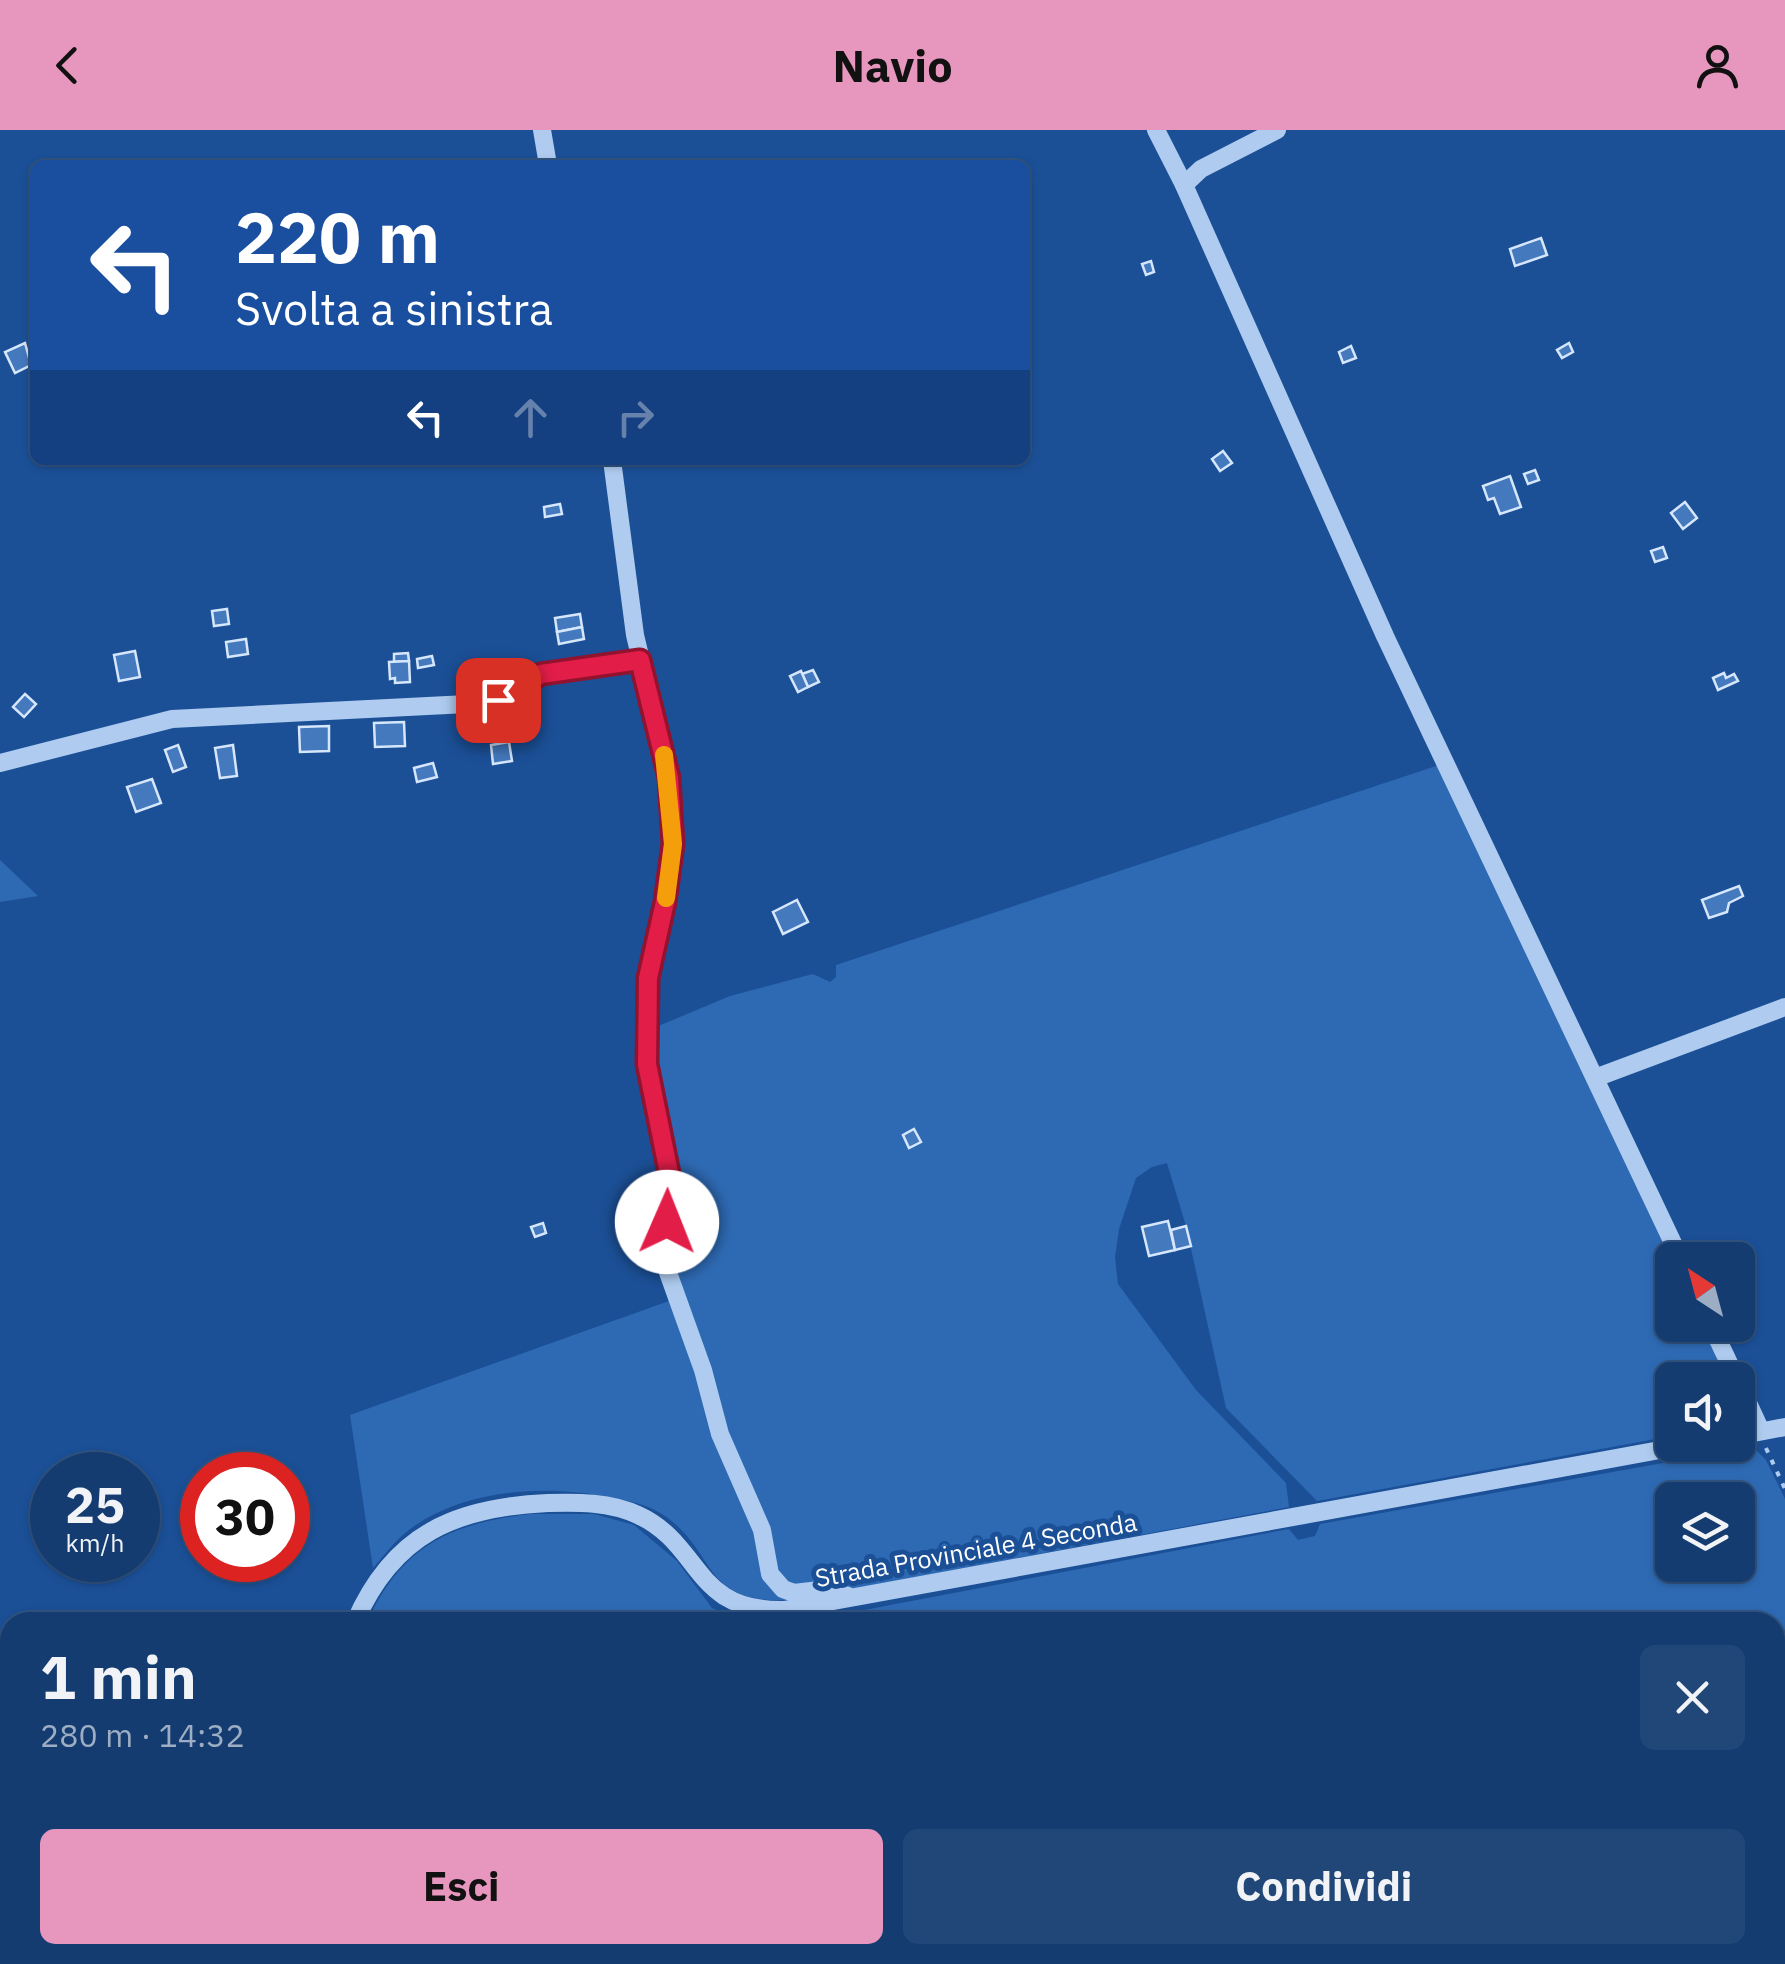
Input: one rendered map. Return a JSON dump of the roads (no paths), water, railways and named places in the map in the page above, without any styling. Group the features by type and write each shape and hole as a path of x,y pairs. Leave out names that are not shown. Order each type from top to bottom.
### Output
{"street":[{"path":"542,130 547,160"},
{"path":"1156,130 1184,184 1384,636 1672,1242"},
{"path":"1184,184 1201,169 1277,130"},
{"path":"613,465 640,660 669,778 673,844 648,978 647,1064 670,1178 661,1253 720,1434 762,1530 770,1574 783,1589 794,1593 828,1589 854,1598"},
{"path":"0,763 172,719 486,703 541,674 640,660"},
{"path":"1595,1078 1785,1007"},
{"path":"1755,1418 1761,1431"},
{"path":"1755,1432 1785,1427"},
{"name":"Strada Provinciale 4 Seconda","path":"361,1612 384,1570 417,1538 464,1514 495,1507 595,1504 636,1514 660,1530 718,1593 744,1608 784,1610 1655,1451"}]}
